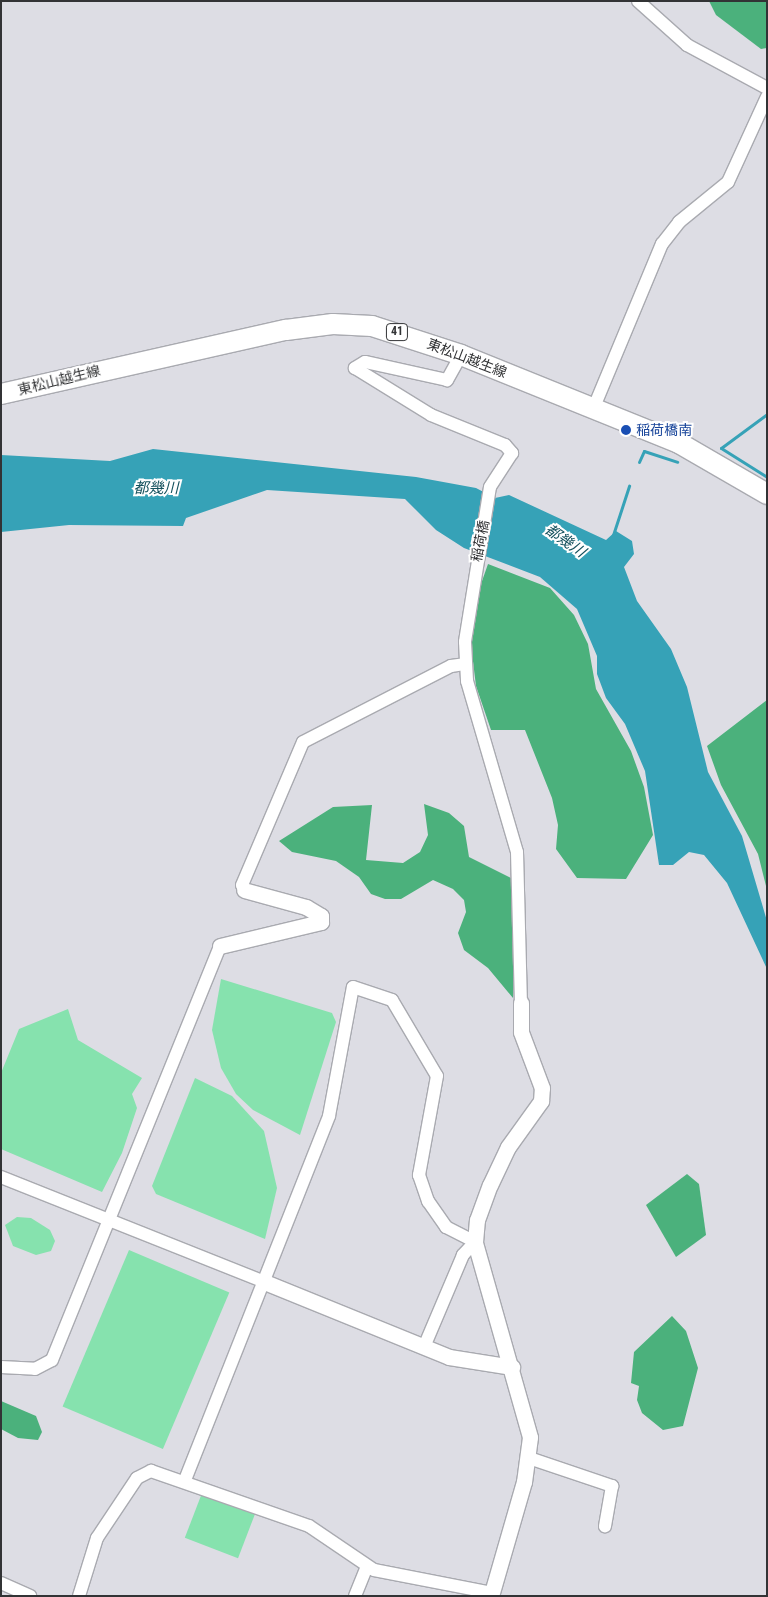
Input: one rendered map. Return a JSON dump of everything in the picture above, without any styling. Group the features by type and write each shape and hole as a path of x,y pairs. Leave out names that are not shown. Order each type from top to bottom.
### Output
{"main road":[{"name":"東松山越生線","path":"1,394 132,362 333,324 387,330 461,355 594,407 679,443 767,494"}],"street":[{"path":"638,1 686,45 767,88"},
{"path":"594,407 662,244 678,222 728,182 767,97"},
{"name":"稲荷橋","path":"461,355 446,380 365,362 356,368 431,415 509,448 511,457 490,487 470,596 466,664 518,852 521,1003"},
{"path":"1,1367 35,1369 52,1360 110,1222 220,946 321,922 321,916 300,905 244,890 242,886 303,742 451,666 466,664"},
{"path":"185,1480 267,1283 329,1116 354,987 392,1000 437,1076 419,1175 428,1201 446,1227 475,1242"},
{"path":"78,1596 89,1553 142,1472 185,1480 309,1526 367,1567 491,1594 530,1458 527,1414 475,1242 477,1220 490,1184 512,1140 541,1101 539,1079 521,1032 521,1003"},
{"path":"1,1177 424,1347 476,1364 512,1366"},
{"path":"424,1347 463,1255 475,1242"},
{"path":"530,1458 612,1486 605,1526"},
{"path":"355,1596 367,1567"},
{"path":"1,1583 30,1596"}],"green space":[{"path":"709,1 767,1 767,48 761,49 716,15"},
{"path":"488,564 550,588 574,615 588,644 596,689 631,751 644,787 653,835 626,879 577,878 556,849 558,825 552,798 525,730 491,730 476,686 470,637 475,601"},
{"path":"767,700 767,890 758,854 721,785 707,746"},
{"path":"424,804 449,813 464,826 469,857 511,878 516,907 513,998 488,968 464,950 458,933 466,912 464,900 453,889 433,880 401,899 385,899 371,894 359,877 336,861 292,852 279,841 333,807 372,805 366,860 403,863 420,852 428,835"},
{"path":"221,979 332,1013 336,1022 300,1135 253,1110 236,1094 221,1068 212,1030"},
{"path":"68,1009 78,1040 142,1078 132,1094 137,1108 122,1153 102,1192 1,1149 1,1073 19,1029"},
{"path":"195,1078 232,1096 264,1131 277,1188 265,1239 156,1194 152,1186"},
{"path":"687,1174 699,1184 706,1235 676,1257 646,1205"},
{"path":"17,1217 31,1218 50,1230 55,1241 51,1251 36,1255 13,1246 5,1225"},
{"path":"129,1250 229,1293 163,1449 63,1406"},
{"path":"672,1316 686,1331 698,1368 683,1426 663,1430 642,1413 637,1400 639,1386 631,1383 634,1352"},
{"path":"1,1401 36,1416 42,1432 38,1440 18,1438 1,1429"},
{"path":"202,1493 255,1513 238,1558 185,1538"}],"water":[{"name":"都幾川","path":"153,449 416,477 476,488 495,498 509,495 606,540 616,531 632,541 634,554 624,567 637,601 671,649 687,687 708,772 742,836 767,921 767,969 727,883 704,855 689,852 673,865 659,865 645,771 625,724 606,698 597,674 597,656 577,609 540,577 464,548 436,530 405,499 267,490 186,518 183,526 69,525 1,532 1,455 110,461"}],"waterway":[{"path":"721,448 767,414"},
{"path":"721,448 767,477"},
{"path":"639,462 644,451 677,462"},
{"path":"613,535 629,486"}],"place":[{"name":"稲荷橋南","path":"626,430"}]}
